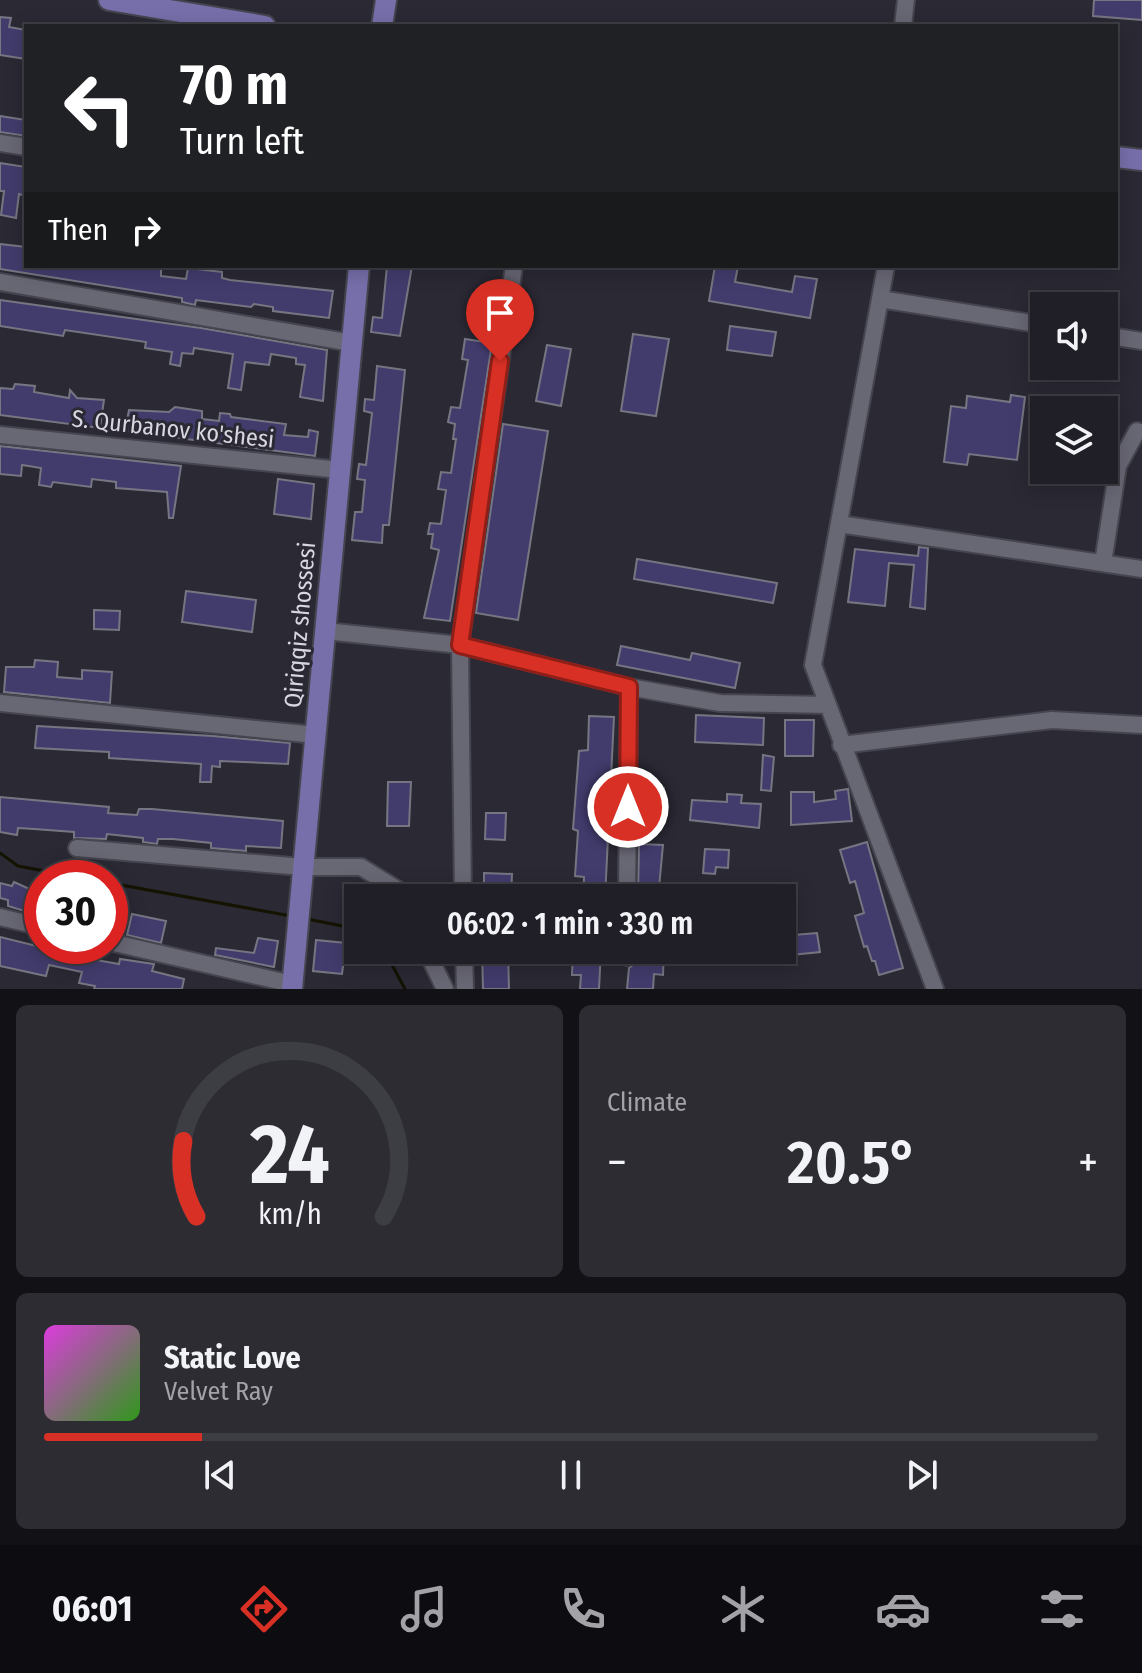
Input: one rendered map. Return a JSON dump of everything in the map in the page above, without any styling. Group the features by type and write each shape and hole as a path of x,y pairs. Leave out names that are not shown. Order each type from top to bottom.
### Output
{"main road":[{"path":"109,0 253,24"},
{"path":"382,24 386,0"},
{"path":"1118,157 1142,160"},
{"name":"Qiriqqiz shossesi","path":"292,986 359,268"}],"street":[{"path":"903,24 906,0"},
{"path":"0,143 24,147"},
{"path":"463,884 460,645 514,268"},
{"path":"886,268 813,665 935,989"},
{"path":"0,282 352,343"},
{"path":"880,299 1030,323"},
{"path":"1118,337 1142,341"},
{"path":"1103,563 1118,466 1137,431"},
{"name":"S. Qurbanov ko'shesi","path":"0,435 340,470"},
{"path":"839,524 1142,569"},
{"path":"325,631 460,645 629,687 720,703 827,705"},
{"path":"627,884 629,687"},
{"path":"0,703 316,735"},
{"path":"841,745 1052,720 1142,725"},
{"path":"77,848 303,867 361,867 389,884"},
{"path":"0,917 24,923"},
{"path":"128,946 292,986"},
{"path":"433,964 445,989"},
{"path":"464,964 465,989"}],"building":[{"path":"1094,0 1142,0 1142,20 1093,16"},
{"path":"0,17 11,18 9,27 24,30 24,59 0,55"},
{"path":"0,116 24,120 24,136 0,132"},
{"path":"0,163 24,167 24,195 19,194 16,218 1,215 4,191 0,191"},
{"path":"0,244 24,247 24,268 161,268 161,276 186,279 188,268 222,272 222,278 230,280 333,291 329,318 273,311 273,307 254,304 251,307 196,300 195,305 182,302 182,298 0,269"},
{"path":"387,268 412,268 400,336 371,332 373,317 382,318"},
{"path":"715,268 738,268 735,282 792,292 795,276 817,279 810,318 709,301"},
{"path":"0,300 201,328 327,350 323,401 300,397 305,365 296,364 296,358 271,354 269,365 245,362 241,390 228,388 233,354 194,348 193,354 182,353 180,366 170,364 172,352 145,348 146,342 65,330 63,336 0,326"},
{"path":"730,326 776,332 772,356 727,350"},
{"path":"633,334 669,339 656,416 621,411"},
{"path":"465,339 492,343 450,621 424,618 439,550 431,548 433,534 428,534 430,523 441,524 446,490 438,489 441,472 451,473 456,439 453,439 455,424 448,422 451,407 460,408 468,360 462,359"},
{"path":"547,345 571,349 561,406 536,401"},
{"path":"377,366 405,370 389,525 383,525 382,543 352,540 355,512 362,512 365,480 357,479 359,464 366,465 372,413 364,411 365,399 374,400"},
{"path":"15,384 35,386 34,392 69,398 70,390 77,398 104,400 100,428 0,415 0,388 13,389"},
{"path":"1011,395 1025,397 1017,460 969,454 967,465 944,462 951,406 966,408 967,396 1010,402"},
{"path":"175,407 202,411 202,419 219,421 220,413 286,424 284,435 308,437 309,430 318,432 315,456 125,431 129,410 169,412"},
{"path":"503,424 548,431 518,620 476,613"},
{"path":"0,446 181,466 173,518 169,518 167,492 116,488 116,482 92,479 91,487 53,482 51,487 39,485 41,468 22,465 21,476 0,474"},
{"path":"278,479 314,484 311,519 274,514"},
{"path":"919,547 928,548 925,609 910,607 914,565 889,563 885,606 848,602 855,549 918,556"},
{"path":"637,559 777,583 773,603 634,579"},
{"path":"186,591 256,600 252,632 182,622"},
{"path":"94,610 120,611 119,630 94,629"},
{"path":"621,646 690,660 692,653 740,663 735,688 617,665"},
{"path":"35,660 58,662 57,677 82,679 82,670 112,672 110,703 4,692 6,667 34,667"},
{"path":"696,715 764,718 763,745 695,742"},
{"path":"589,716 614,717 606,884 584,884 584,877 575,876 578,831 573,829 579,751 588,750"},
{"path":"785,720 814,720 813,756 785,756"},
{"path":"37,726 290,743 288,764 220,761 220,767 212,766 211,782 200,782 201,764 109,758 109,752 35,748"},
{"path":"763,755 774,757 771,791 761,790"},
{"path":"388,782 411,782 409,826 387,826"},
{"path":"639,787 664,788 662,818 639,817"},
{"path":"848,789 852,821 791,825 791,792 814,792 814,802 836,799 835,791"},
{"path":"727,794 742,795 741,803 761,804 759,828 690,820 692,800 727,802"},
{"path":"0,797 109,807 108,813 137,815 139,809 152,809 283,821 281,848 246,846 246,851 211,848 211,843 173,839 158,839 157,844 143,842 143,838 107,834 106,839 74,838 74,832 18,828 17,835 0,832"},
{"path":"486,813 506,813 505,840 485,839"},
{"path":"867,842 903,968 879,975 867,946 864,947 855,916 864,913 855,881 850,883 840,850"},
{"path":"639,844 663,845 659,884 638,884"},
{"path":"705,849 729,850 728,868 716,867 715,874 703,873"},
{"path":"484,873 512,874 512,884 484,884"},
{"path":"14,882 24,886 24,911 8,906 8,900 0,898 0,883 12,886"},
{"path":"132,914 166,921 161,943 128,935"},
{"path":"817,933 820,952 796,955 796,935"},
{"path":"0,937 24,943 24,964 128,964 128,960 154,964 152,971 184,979 182,989 94,989 95,986 79,983 82,972 49,965 46,976 0,966"},
{"path":"258,938 278,941 274,967 215,955 216,948 254,953"},
{"path":"316,940 344,943 342,974 313,971"},
{"path":"482,964 508,964 509,989 483,989"},
{"path":"572,964 600,964 599,989 580,989 581,975 572,975"},
{"path":"634,964 663,964 663,975 654,974 653,989 627,989 629,968"}],"waterway":[{"path":"0,853 24,867"},
{"path":"128,886 291,916"},
{"path":"307,919 344,926"},
{"path":"392,964 405,989"}],"route":[{"path":"500,361 460,645 629,687 628,807"}]}
